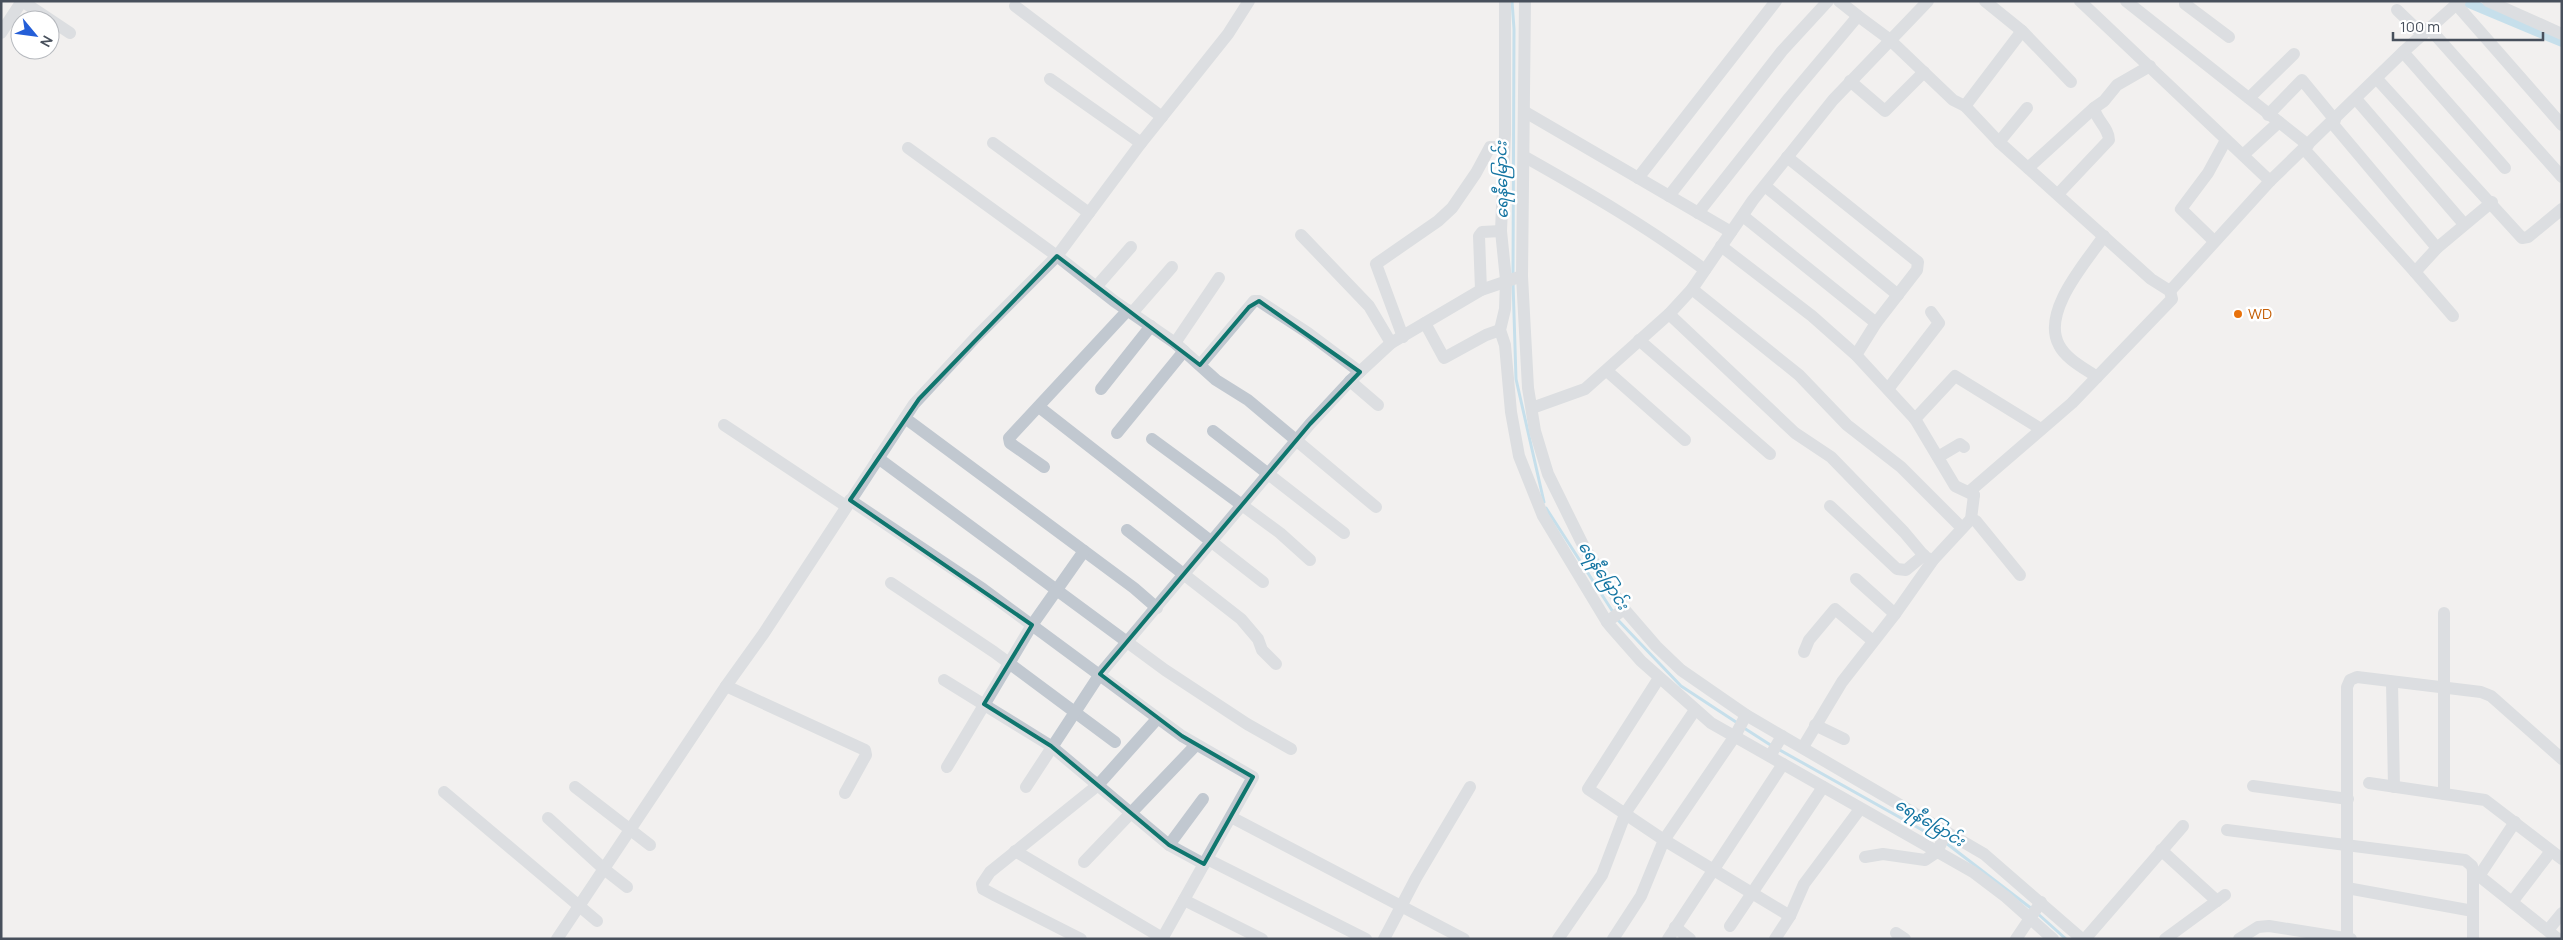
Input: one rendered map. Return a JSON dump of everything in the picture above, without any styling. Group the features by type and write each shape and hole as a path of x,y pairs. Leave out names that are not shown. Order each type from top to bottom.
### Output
{"street":[{"path":"1,33 22,1 70,33"},
{"path":"557,939 726,686 764,633 848,503 919,399 976,337 1059,259 1089,212 1228,34 1249,1"},
{"path":"1505,1 1501,231 1514,278 1535,431 1548,474 1560,504 1584,547 1624,610 1656,646 1681,670 1746,717 1984,854 2040,904 2084,939 2183,826"},
{"path":"1525,1 1525,157 1514,278 1500,330 1505,345 1508,386 1519,456 1543,516 1608,621 1641,661 1695,710 1711,723 1736,734 1783,764 1988,882 2052,939"},
{"path":"1638,178 1776,1"},
{"path":"1669,196 1782,51 1828,1"},
{"path":"1839,1 1889,39 1953,100 1964,106 1999,142 2170,294"},
{"path":"1985,1 2022,31 2071,82"},
{"path":"2080,1 2106,28 2150,66 2270,181"},
{"path":"2126,1 2196,59 2279,122 2306,147 2453,316"},
{"path":"2488,1 2562,34"},
{"path":"2186,2 2185,4 2229,37"},
{"path":"1532,408 1585,389 1669,314 1692,289 1764,186 1850,81 1926,3"},
{"path":"1966,491 1970,491 2037,427 2072,403 2170,294 2214,241 2270,181 2403,52 2458,3 2562,125"},
{"path":"1015,6 1162,117"},
{"path":"2397,10 2426,31 2562,177"},
{"path":"1698,213 1778,112 1858,16"},
{"path":"1964,106 2022,31"},
{"path":"2403,52 2505,168"},
{"path":"2249,98 2294,54"},
{"path":"2028,168 2104,101 2117,84 2150,66"},
{"path":"1850,81 1885,111 1924,72"},
{"path":"1050,79 1141,143"},
{"path":"2377,79 2492,202 2522,238 2528,237 2562,209"},
{"path":"2268,115 2302,80 2333,121 2437,248"},
{"path":"2356,99 2464,224"},
{"path":"1999,142 2027,108"},
{"path":"2058,194 2109,140 2107,131 2096,116 2094,108"},
{"path":"1525,112 1731,232"},
{"path":"2242,155 2279,122"},
{"path":"2214,241 2181,209 2208,173 2226,140"},
{"path":"993,142 1089,212"},
{"path":"1403,337 1376,264 1438,221 1452,208 1466,190 1490,147 1503,147"},
{"path":"908,148 1179,347 1216,380 1248,400 1376,507"},
{"path":"1525,157 1606,203 1671,245 1705,270"},
{"path":"1788,157 1916,259 1919,266 1876,323 1856,355"},
{"path":"1764,186 1898,294"},
{"path":"2415,272 2437,248 2492,202"},
{"path":"1742,216 1876,323"},
{"path":"1481,290 1479,236 1482,232 1501,231"},
{"path":"1301,235 1369,306 1386,347"},
{"path":"2096,376 2066,354 2058,344 2055,325 2060,301 2104,236"},
{"path":"1722,246 1812,316 1856,355 1916,419 1938,457 1966,491 1961,522 1929,558 1892,612 1871,638 1815,725 1771,756"},
{"path":"1096,287 1131,247"},
{"path":"1044,467 1008,440 1172,267"},
{"path":"1117,433 1179,347 1219,278"},
{"path":"1026,787 1051,746 1100,674 1297,440 1350,382 1386,347 1481,290 1514,278"},
{"path":"1692,289 1798,375 1846,425 1901,467 1961,522 1976,521 2020,575"},
{"path":"1200,365 1254,301 1259,301 1308,333 1360,372"},
{"path":"1888,389 1939,323 1931,312"},
{"path":"1669,314 1796,433 1831,457 1929,558"},
{"path":"1425,323 1444,358 1486,334 1500,330"},
{"path":"1101,389 1151,326"},
{"path":"1639,340 1770,454"},
{"path":"1607,371 1685,440"},
{"path":"1916,419 1955,376 2037,427"},
{"path":"1350,382 1378,405"},
{"path":"1039,407 1263,582"},
{"path":"906,418 1084,551 1156,608"},
{"path":"724,425 848,503 1032,625 1158,719 1196,745 1253,778 1163,939 1015,851"},
{"path":"1213,431 1270,473 1344,533"},
{"path":"1152,439 1241,507 1280,533 1310,560"},
{"path":"1938,457 1960,444 1964,447"},
{"path":"878,458 1200,695 1291,749"},
{"path":"1545,515 1560,504"},
{"path":"1830,506 1897,569 1906,570 1929,558"},
{"path":"1127,530 1241,618 1258,639 1262,650 1276,664"},
{"path":"947,767 1008,662 1084,551"},
{"path":"1856,579 1892,612"},
{"path":"891,583 1008,662 1115,742"},
{"path":"1804,652 1809,640 1835,609 1871,638"},
{"path":"1608,621 1624,610"},
{"path":"2444,613 2444,794"},
{"path":"1659,678 1588,789 1626,812 1664,840 1790,916"},
{"path":"2347,938 2347,687 2350,680 2357,678 2481,692 2492,696 2562,759"},
{"path":"944,680 1051,746 1169,845 1366,939"},
{"path":"2392,682 2394,787"},
{"path":"726,686 865,750 866,755 845,793"},
{"path":"1558,939 1602,875 1626,812 1695,710"},
{"path":"1613,939 1641,896 1664,840 1746,717"},
{"path":"1081,939 996,896 981,886 990,872 1095,782 1158,719"},
{"path":"1815,725 1844,739"},
{"path":"1084,862 1196,745"},
{"path":"1668,939 1783,764"},
{"path":"2369,783 2485,800 2562,859"},
{"path":"2253,786 2348,799"},
{"path":"575,787 650,845"},
{"path":"1730,926 1823,787"},
{"path":"1384,939 1470,788"},
{"path":"444,792 597,921"},
{"path":"1169,845 1203,799"},
{"path":"1775,939 1790,916 1804,884 1860,809"},
{"path":"1231,817 1464,939"},
{"path":"548,818 604,869 628,887"},
{"path":"2473,939 2476,874 2515,822"},
{"path":"2227,830 2465,860 2472,866 2476,874 2558,939"},
{"path":"1865,857 1883,854 1925,860 1937,851 1946,833"},
{"path":"2161,850 2221,898 2165,939"},
{"path":"2512,902 2551,851"},
{"path":"2346,888 2473,911"},
{"path":"1184,900 1262,939"},
{"path":"2016,939 2040,904"},
{"path":"2548,930 2562,913"},
{"path":"2240,939 2258,926 2269,926 2351,939"},
{"path":"1675,927 1690,939"}],"highlighted area":[{"path":"1057,256 1200,365 1249,307 1259,301 1360,372 1310,424 1100,674 1182,736 1253,777 1204,864 1169,845 1051,746 984,704 1032,625 850,500 919,399 1039,272"}],"waterway":[{"name":"ရေနီမြောင်း","path":"1512,1 1514,29 1513,276"},
{"path":"2464,1 2562,42"},
{"name":"ရေနီမြောင်း","path":"1513,282 1516,379 1544,502"},
{"name":"ရေနီမြောင်း","path":"1546,508 1613,612"},
{"name":"ရေနီမြောင်း","path":"1616,618 1681,686 1739,724"},
{"name":"ရေနီမြောင်း","path":"1744,728 1772,746"},
{"name":"ရေနီမြောင်း","path":"1778,749 1940,840"},
{"name":"ရေနီမြောင်း","path":"1946,843 2032,909"},
{"name":"ရေနီမြောင်း","path":"2037,913 2066,939"}],"place":[{"name":"WD","path":"2238,314"}]}
